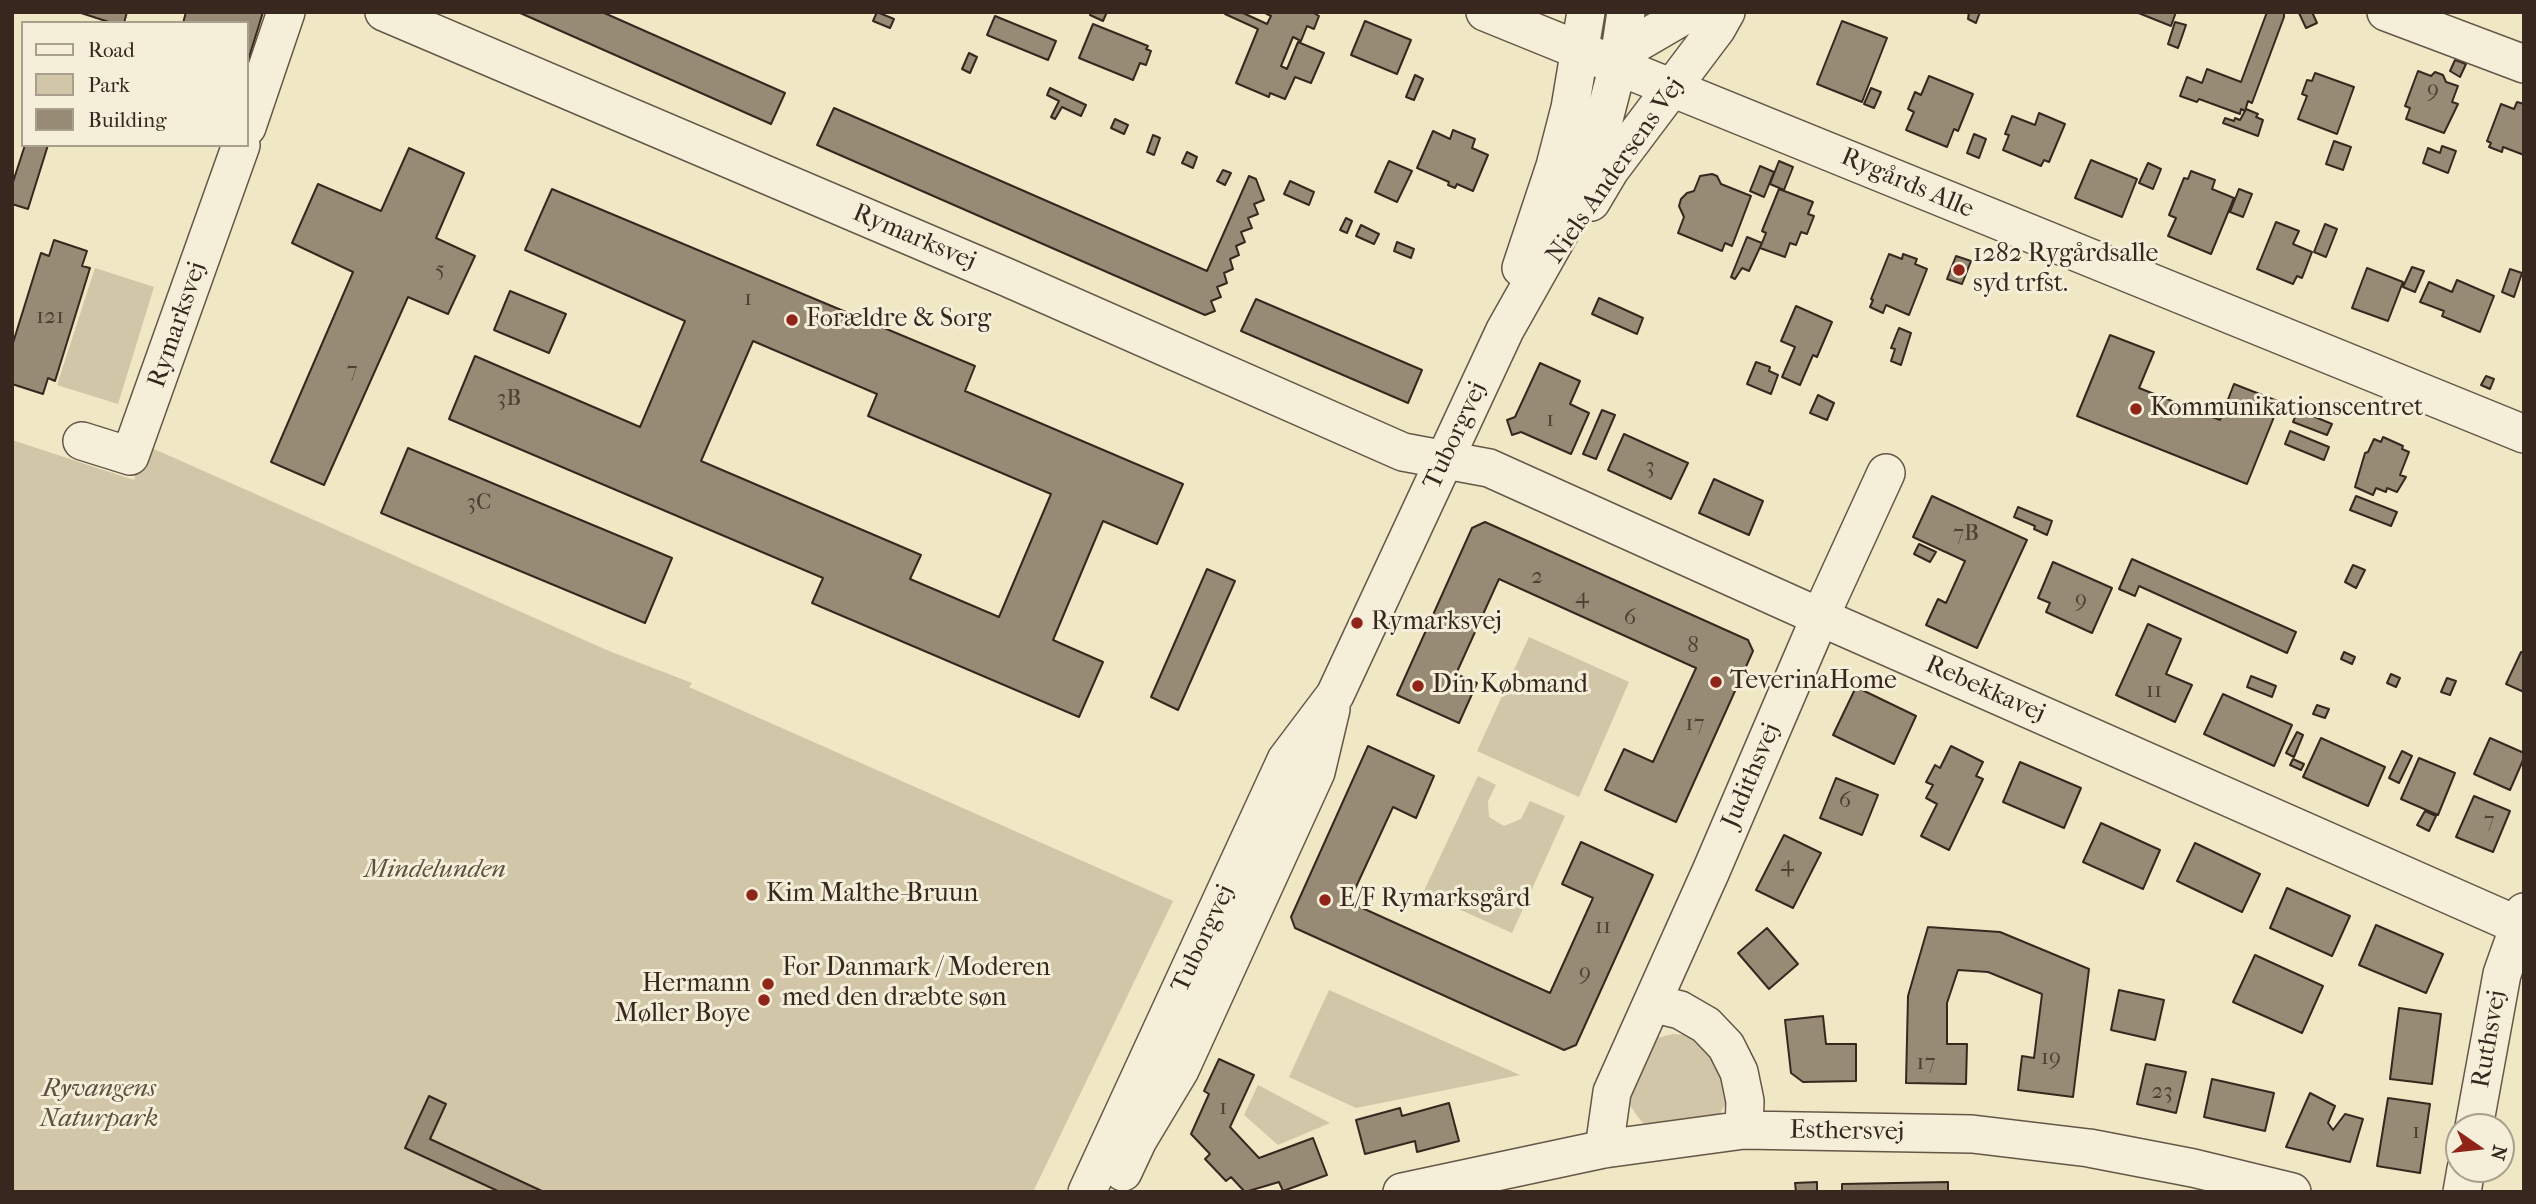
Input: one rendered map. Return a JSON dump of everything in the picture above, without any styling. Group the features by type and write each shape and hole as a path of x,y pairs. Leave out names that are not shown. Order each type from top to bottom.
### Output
{"street":[{"path":"248,124 286,12"},
{"name":"Rymarksvej","path":"384,12 981,266 1403,452 1445,460"},
{"name":"Rygårds Alle","path":"1485,12 1606,58 1993,220 2524,434"},
{"name":"Tuborgvej","path":"1586,12 1606,58"},
{"name":"Tuborgvej","path":"1114,1192 1138,1140 1180,1070 1317,772 1335,695 1505,330 1567,220 1601,131 1606,58 1626,12"},
{"path":"1606,58 1690,12"},
{"name":"Niels Andersens Vej","path":"1505,330 1577,227 1610,170 1727,12"},
{"path":"2386,12 2524,64"},
{"name":"Tuborgvej","path":"1505,330 1523,258 1555,166 1571,100 1579,86 1606,58"},
{"name":"Rymarksvej","path":"82,441 130,456 239,147"},
{"name":"Rebekkavej","path":"1445,460 1489,468 1820,617 2522,922"},
{"name":"Judithsvej","path":"1604,1149 1612,1092 1886,473"},
{"name":"Tuborgvej","path":"1087,1192 1286,760 1335,695"},
{"name":"Ruthsvej","path":"2476,1113 2501,974 2522,922"},
{"path":"1652,1003 1680,1010 1706,1025 1726,1046 1739,1072 1745,1101 1744,1130"},
{"name":"Esthersvej","path":"1402,1192 1604,1149 1744,1130 1972,1134 2089,1148 2193,1168 2292,1192"}],"green space":[{"path":"95,268 154,287 118,404 57,385"},
{"name":"Mindelunden","path":"12,440 134,480 145,445 609,651 692,683 689,687 1173,901 1033,1192 12,1192"},
{"path":"1529,637 1629,682 1579,797 1477,751"},
{"path":"1478,776 1496,785 1488,801 1489,817 1504,826 1521,819 1530,801 1565,816 1512,933 1423,893"},
{"path":"1329,990 1520,1075 1356,1108 1289,1077"},
{"path":"1673,1034 1689,1035 1717,1051 1727,1100 1719,1116 1655,1132 1641,1121 1631,1107 1627,1091 1644,1047 1657,1038"},
{"path":"1258,1085 1330,1123 1278,1145 1244,1115"}],"building":[{"path":"78,12 127,12 125,21 106,21"},
{"path":"186,12 263,12 248,61 248,21 184,21"},
{"path":"518,12 602,12 785,93 771,124"},
{"path":"877,12 894,19 890,28 873,21"},
{"path":"1091,12 1107,12 1103,21 1090,15"},
{"path":"1225,12 1241,12 1267,24 1271,16 1263,12 1312,12 1319,16 1314,29 1307,26 1301,41 1293,37 1281,66 1287,69 1298,42 1324,53 1311,83 1295,77 1285,99 1270,93 1269,97 1236,83 1258,29"},
{"path":"1969,12 1980,12 1976,23 1968,19"},
{"path":"2136,12 2176,12 2171,26"},
{"path":"2267,12 2284,12 2284,17 2252,103 2248,101 2245,111 2241,109 2240,114 2199,99 2197,102 2180,96 2187,77 2202,83 2207,69 2241,82"},
{"path":"2312,12 2317,23 2306,28 2299,13"},
{"path":"995,16 1056,41 1048,60 987,35"},
{"path":"1365,21 1411,40 1397,74 1351,55"},
{"path":"1842,21 1887,38 1862,102 1817,84"},
{"path":"2175,22 2186,25 2178,48 2168,44"},
{"path":"1093,24 1148,46 1146,49 1151,51 1146,65 1140,63 1133,80 1079,58"},
{"path":"969,53 977,57 970,73 962,69"},
{"path":"2455,60 2466,64 2460,77 2450,71"},
{"path":"2418,71 2431,76 2435,72 2443,75 2446,82 2458,86 2452,102 2458,104 2444,133 2406,119 2410,108 2405,106"},
{"path":"2315,73 2354,87 2337,134 2298,119 2307,96 2302,94 2307,80 2312,81"},
{"path":"1415,75 1423,79 1414,100 1406,97"},
{"path":"1929,76 1973,94 1958,131 1954,129 1947,147 1906,130 1914,112 1908,109 1915,92 1921,95"},
{"path":"1050,88 1086,105 1081,116 1062,107 1055,119 1051,117 1059,101 1047,95"},
{"path":"1871,88 1881,92 1874,108 1864,104"},
{"path":"2517,102 2524,104 2524,155 2503,147 2502,152 2489,147 2491,143 2487,141 2501,104 2514,109"},
{"path":"834,108 1207,271 1249,176 1256,179 1264,200 1254,204 1258,214 1248,218 1252,228 1241,232 1245,242 1236,246 1239,255 1230,259 1233,269 1224,273 1227,283 1217,287 1221,297 1211,301 1215,311 1205,315 817,145"},
{"path":"2246,109 2258,114 2256,117 2263,120 2258,136 2223,123 2225,118 2240,120"},
{"path":"2039,113 2065,124 2049,162 2044,160 2041,166 2003,150 2009,135 2005,134 2012,116 2035,125"},
{"path":"1115,119 1128,125 1124,134 1111,128"},
{"path":"1453,130 1475,139 1472,148 1488,155 1473,191 1457,184 1455,188 1448,185 1449,182 1417,168 1433,131 1450,139"},
{"path":"1974,134 1986,139 1979,158 1967,153"},
{"path":"1153,135 1160,138 1154,155 1147,152"},
{"path":"2334,141 2351,147 2343,170 2326,164"},
{"path":"2442,146 2456,151 2448,173 2423,163 2428,148 2440,153"},
{"path":"24,147 47,147 28,209 12,204 12,185"},
{"path":"409,148 464,173 436,238 475,256 448,314 408,297 324,485 271,462 353,272 292,243 318,184 381,211"},
{"path":"1187,152 1197,157 1193,168 1182,163"},
{"path":"2091,160 2137,179 2122,217 2075,198"},
{"path":"1389,161 1412,171 1397,202 1375,192"},
{"path":"1779,161 1793,167 1784,190 1770,184"},
{"path":"2148,163 2161,169 2153,189 2139,183"},
{"path":"1760,166 1774,172 1764,197 1750,191"},
{"path":"1223,170 1231,173 1225,185 1217,181"},
{"path":"2191,171 2215,180 2212,189 2234,198 2211,254 2168,236 2176,218 2169,215 2184,178 2188,179"},
{"path":"1700,176 1717,176 1721,184 1751,196 1732,246 1725,243 1722,251 1678,233 1684,217 1679,206 1681,199 1694,191"},
{"path":"1290,181 1314,192 1309,205 1284,194"},
{"path":"552,189 975,366 965,391 1183,484 1157,544 1103,521 1053,640 1103,662 1079,717 812,603 823,578 449,419 475,356 640,427 685,321 525,250","holes":["753,341 877,394 868,416 1051,494 999,617 910,579 921,555 701,461"]},
{"path":"1779,189 1813,202 1808,214 1814,216 1807,234 1801,232 1796,245 1790,243 1785,257 1760,248 1766,233 1762,231"},
{"path":"2239,189 2252,194 2243,217 2230,212"},
{"path":"1346,218 1352,221 1347,233 1340,230"},
{"path":"2276,222 2299,231 2293,244 2312,252 2302,278 2297,276 2293,284 2257,269"},
{"path":"2325,224 2337,229 2326,257 2314,252"},
{"path":"1361,225 1379,234 1374,244 1356,236"},
{"path":"1747,237 1762,243 1749,271 1742,268 1735,279 1731,277"},
{"path":"54,240 87,251 82,266 90,268 55,381 48,378 43,394 12,384 12,346 41,253 49,256"},
{"path":"1397,242 1414,249 1411,258 1394,251"},
{"path":"1889,254 1902,259 1903,254 1917,259 1915,264 1927,269 1909,315 1886,305 1883,313 1870,307"},
{"name":"1282 Rygårdsalle syd trfst.","path":"1956,256 1971,261 1962,284 1947,279"},
{"path":"2412,267 2424,271 2415,292 2403,287"},
{"path":"2367,268 2403,282 2388,321 2352,308"},
{"path":"2510,269 2522,273 2514,297 2502,292"},
{"path":"2457,280 2494,296 2480,332 2442,316 2444,311 2420,302 2429,282 2452,292"},
{"path":"510,291 566,314 549,353 494,330"},
{"path":"1599,298 1643,318 1637,334 1592,314"},
{"path":"1256,299 1422,370 1408,403 1241,331"},
{"path":"1796,306 1832,322 1817,357 1813,355 1800,385 1782,377 1795,347 1781,341"},
{"path":"1899,328 1911,333 1901,365 1891,361 1895,349 1891,348"},
{"name":"Kommunikationscentret","path":"2110,335 2154,352 2139,388 2220,420 2234,384 2280,402 2247,484 2077,416"},
{"path":"1756,362 1770,367 1769,371 1778,375 1771,394 1747,384"},
{"path":"1540,363 1580,381 1570,404 1589,413 1571,454 1521,432 1512,435 1507,420 1515,417"},
{"path":"2486,376 2494,379 2490,389 2481,385"},
{"path":"1818,395 1834,403 1827,420 1810,413"},
{"path":"1602,410 1615,415 1596,459 1583,454"},
{"path":"2298,410 2332,424 2327,435 2293,422"},
{"path":"2290,431 2329,447 2324,460 2285,444"},
{"path":"1624,434 1688,463 1671,499 1608,470"},
{"path":"2383,437 2403,446 2402,449 2409,452 2400,475 2406,477 2397,492 2376,488 2373,495 2355,487 2365,453 2374,439 2381,442"},
{"path":"408,448 672,558 645,623 381,513"},
{"path":"1714,479 1763,501 1749,535 1699,513"},
{"path":"1932,496 2027,540 1977,648 1926,625 1938,599 1946,603 1965,561 1913,537"},
{"path":"2356,496 2397,512 2391,526 2350,510"},
{"path":"2018,507 2052,521 2047,535 2034,529 2035,526 2014,517"},
{"path":"1485,522 1748,640 1753,651 1676,822 1605,790 1624,749 1653,762 1696,668 1499,579 1456,674 1477,683 1459,723 1397,695 1472,528"},
{"path":"1919,544 1936,552 1930,562 1914,554"},
{"path":"2132,559 2296,632 2287,653 2139,586 2135,596 2119,589"},
{"path":"2053,562 2112,588 2092,633 2046,612 2050,603 2038,598"},
{"path":"2353,565 2365,570 2356,588 2345,582"},
{"path":"1207,569 1235,581 1178,710 1151,697"},
{"path":"2148,624 2181,639 2166,674 2192,685 2175,722 2116,695"},
{"path":"2344,652 2355,657 2352,664 2341,659"},
{"path":"2521,652 2524,653 2524,692 2506,684"},
{"path":"2391,674 2400,678 2396,687 2387,683"},
{"path":"2251,676 2276,686 2272,697 2247,687"},
{"path":"2447,678 2456,681 2450,695 2441,692"},
{"path":"1856,687 1916,716 1894,764 1833,735"},
{"path":"2223,694 2292,725 2274,766 2204,734"},
{"path":"2317,705 2329,709 2325,718 2313,714"},
{"path":"2297,732 2303,735 2294,757 2286,753"},
{"path":"2321,738 2385,767 2368,806 2303,777"},
{"path":"2490,738 2524,753 2510,790 2474,774"},
{"name":"E/F Rymarksgård","path":"1368,746 1434,776 1416,818 1393,807 1349,902 1550,993 1593,898 1562,884 1581,842 1653,875 1576,1045 1564,1050 1295,928 1291,917"},
{"path":"1951,746 1983,762 1976,776 1983,779 1949,850 1921,836 1937,804 1926,798 1933,785 1926,782 1935,765 1940,768"},
{"path":"2402,751 2412,756 2399,783 2389,778"},
{"path":"2419,758 2455,773 2438,815 2401,799"},
{"path":"2293,759 2304,764 2301,770 2290,765"},
{"path":"2020,762 2081,788 2064,828 2003,802"},
{"path":"1836,778 1878,795 1862,835 1820,818"},
{"path":"2474,796 2510,811 2493,852 2456,837"},
{"path":"2425,811 2436,816 2429,831 2417,825"},
{"path":"2101,823 2160,850 2143,889 2083,862"},
{"path":"1784,835 1821,853 1793,908 1756,890"},
{"path":"2195,843 2260,874 2242,912 2177,881"},
{"path":"2287,888 2350,916 2332,956 2270,928"},
{"path":"2376,925 2443,954 2426,993 2359,965"},
{"path":"1928,927 2000,932 2089,969 2073,1097 2018,1090 2022,1056 2034,1058 2042,994 1988,972 1958,970 1947,1003 1947,1044 1967,1044 1966,1084 1906,1083 1908,996"},
{"path":"1767,928 1798,964 1769,989 1738,953"},
{"path":"2255,955 2323,986 2302,1033 2233,1002"},
{"path":"2119,990 2164,1000 2155,1040 2111,1030"},
{"path":"2399,1008 2441,1014 2432,1084 2390,1079"},
{"path":"1823,1016 1826,1044 1856,1044 1856,1081 1803,1082 1791,1073 1785,1020"},
{"path":"1219,1059 1254,1075 1230,1127 1259,1158 1313,1138 1327,1175 1283,1191 1279,1182 1245,1192 1231,1177 1226,1181 1205,1159 1210,1154 1191,1134 1209,1094 1204,1091"},
{"path":"2146,1064 2186,1072 2176,1113 2137,1104"},
{"path":"2212,1079 2274,1093 2265,1131 2204,1117"},
{"path":"2310,1093 2335,1106 2328,1123 2333,1130 2345,1114 2363,1119 2350,1162 2286,1147"},
{"path":"429,1096 446,1104 430,1139 544,1192 500,1192 405,1148"},
{"path":"2388,1098 2430,1104 2420,1173 2377,1166"},
{"path":"1449,1103 1459,1141 1417,1152 1415,1141 1365,1154 1356,1120 1400,1108 1402,1116"},
{"path":"1817,1182 1817,1192 1796,1192 1795,1183"},
{"path":"1948,1182 1948,1192 1842,1192 1842,1184"}],"place":[{"name":"1282 Rygårdsalle syd trfst.","path":"1959,270"},
{"name":"Forældre & Sorg","path":"792,320"},
{"name":"Kommunikationscentret","path":"2136,409"},
{"name":"Rymarksvej","path":"1357,623"},
{"name":"TeverinaHome","path":"1716,682"},
{"name":"Din Købmand","path":"1418,686"},
{"name":"Kim Malthe-Bruun","path":"752,895"},
{"name":"E/F Rymarksgård","path":"1325,900"},
{"name":"For Danmark / Moderen med den dræbte søn","path":"768,984"},
{"name":"Hermann Møller Boye","path":"764,1000"}],"park label":[{"name":"Ryvangens Naturpark","path":"99,1105"}]}
